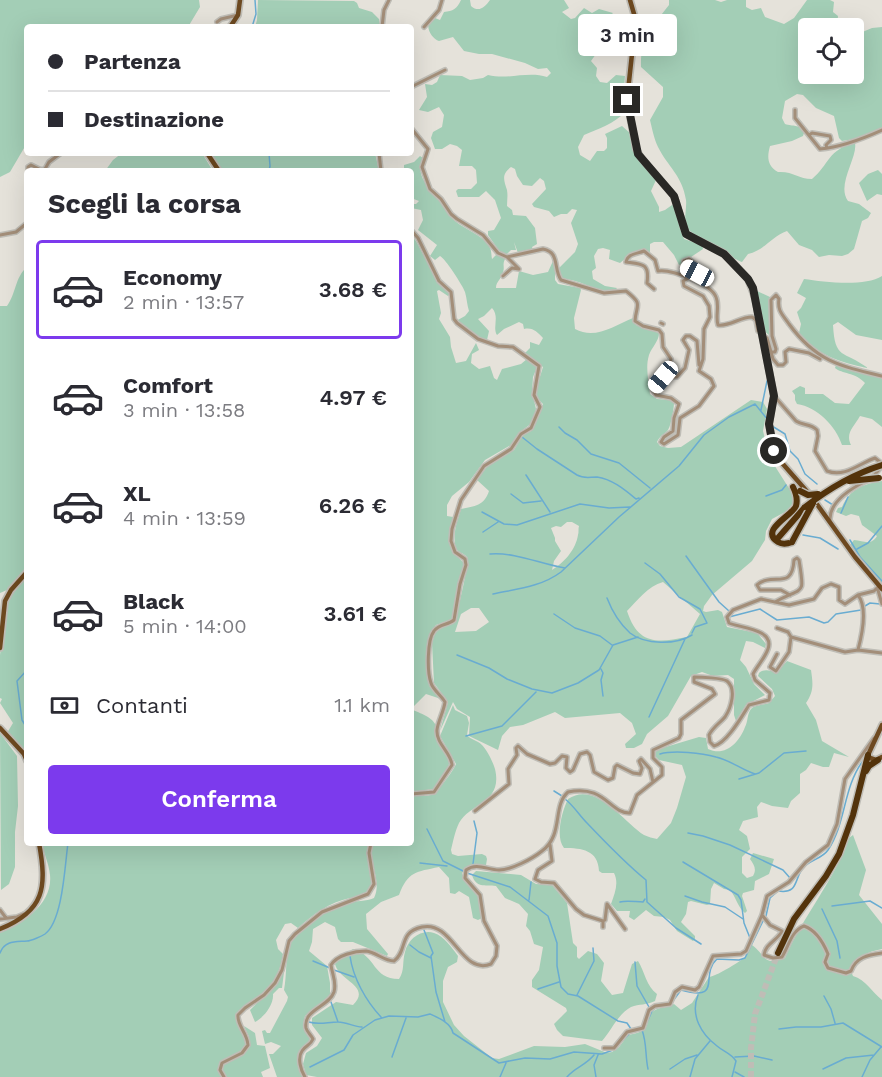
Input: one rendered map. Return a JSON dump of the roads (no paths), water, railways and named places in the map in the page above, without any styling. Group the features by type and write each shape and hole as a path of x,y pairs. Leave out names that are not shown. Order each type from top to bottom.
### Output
{"highway":[{"path":"793,487 814,495 882,465"},
{"path":"837,485 858,479 881,478"},
{"path":"793,487 797,498 796,506 776,525 773,532 779,543 792,542 808,509 827,490"},
{"path":"791,523 800,505 793,487"},
{"path":"778,538 805,507 827,490"},
{"path":"778,953 794,919 826,876 839,854 853,815 868,751"},
{"path":"864,775 869,766 880,758"}],"main road":[{"path":"232,24 238,15 240,0"},
{"path":"630,0 640,38 632,54 627,100 636,149 674,196 686,234 724,254 748,279 753,288 774,396 769,424 772,447 777,459 831,521 878,587"},
{"path":"0,648 5,601 24,575"},
{"path":"0,728 24,754"},
{"path":"880,758 872,759 868,751 881,728"},
{"path":"0,929 23,918 33,908 39,896 44,875 39,846"}],"street":[{"path":"382,24 384,10 389,0"},
{"path":"424,27 439,10 442,0"},
{"path":"217,22 238,15"},
{"path":"414,86 445,70"},
{"path":"795,110 795,118 819,148 833,149 842,143 858,141 882,130"},
{"path":"414,132 428,149 422,167 430,189 441,198 457,219 483,235 498,253 507,257 519,269 512,268 503,276"},
{"path":"809,135 830,136 831,140 826,145 827,148"},
{"path":"46,168 49,162 57,156"},
{"path":"0,235 16,232 24,225"},
{"path":"414,233 439,281 451,292 454,319 457,323 478,339 498,346 512,346 539,366 534,395 540,407 531,428 522,432 513,448 484,466 458,507 451,541 455,552 465,559 466,565 460,584 454,620 436,628 429,644 431,683 446,702 437,733 440,743 452,760 452,765 434,792 414,794"},
{"path":"507,257 543,249 548,250 555,257 561,280 604,293 624,291 637,302 639,307 636,322 659,330 662,334 663,347 671,359 668,369 653,390 656,395 671,398 679,404 674,418 674,431 662,439 663,444 667,444 678,435 681,418 699,406 713,388 712,380 699,373 703,358 704,329 710,317 709,306 703,296 684,286 683,281 688,273 696,279 699,274 686,267 684,261 688,259 695,264"},
{"path":"654,289 647,283 646,268 638,262 626,262 628,257 644,251 654,259 658,271 676,273 713,291 718,303 718,325 723,326 738,319 752,317 756,320 758,330 767,338 774,362 780,365 786,362 785,352 789,349 882,376"},
{"path":"771,352 775,352 776,349 772,336 771,300 776,295 779,297 780,312 802,342 828,360"},
{"path":"675,374 674,377 677,377 686,368 689,350 683,340 686,336 697,341 700,367"},
{"path":"774,396 796,421 811,425 817,430 815,451 826,471 836,473 855,468 872,458 878,459 881,463 878,473 840,498 830,511 831,521"},
{"path":"775,602 799,592 803,587 797,558 794,560 793,570 789,577 782,580 768,580 757,585 759,590 781,590 790,595"},
{"path":"305,1077 301,1068 301,1054 310,1046 313,1039 306,1029 307,1018 333,995 334,978 331,964 334,960 339,956 366,951 388,961 394,961 401,953 405,938 411,932 424,926 435,928 445,934 465,957 477,965 483,967 491,964 496,956 497,946 484,921 480,895 465,878 465,872 473,866 505,869 539,854 554,838 561,802 568,792 591,791 627,814 633,809 637,795 661,777 663,772 662,767 652,758 653,750 679,738 681,720 715,694 714,690 694,682 693,677 723,679 732,691 729,710 710,735 710,742 714,746 719,745 738,723 749,705 769,699 770,693 753,676 767,652 769,645 766,637 757,631 727,621 727,615 733,610 761,599 789,605 814,599 822,588 831,584 839,587 839,600 843,604 878,587 882,604"},
{"path":"861,600 867,593"},
{"path":"858,595 861,600 862,634 858,650"},
{"path":"777,628 790,633 791,637 788,655 776,671 771,670 770,667 777,654"},
{"path":"791,637 845,652 858,650 882,652"},
{"path":"475,811 510,783 508,769 517,755 518,746 527,754 550,764 565,756 566,768 570,772 580,754 587,752 590,755 594,772 608,780 613,778 617,765 640,774 642,768 639,760 642,759 650,769 653,782"},
{"path":"604,1048 614,1048 627,1032 643,1028 649,1010 656,1006 670,1004 675,992 682,987 695,990 698,988 703,982 713,956 745,952 762,915 767,896 789,882 806,862 828,844 837,824 844,779 868,751"},
{"path":"550,844 552,861 538,870 535,879 554,883 576,909 584,915 603,921"},
{"path":"224,1077 220,1070 222,1063 242,1053 248,1045 246,1034 238,1022 238,1016 241,1010 264,995 275,983 282,970 290,940 322,912 368,894 373,888 369,853 370,846"},
{"path":"603,927 608,904 625,929"},
{"path":"0,919 17,917 33,908"},
{"path":"0,910 6,918"},
{"path":"762,915 770,925 782,931 780,936 765,949 764,955 768,957 782,957 794,933 804,926 813,931 825,946 828,954 825,964 828,968 837,971 851,971 862,957 882,953"}],"waterway":[{"path":"253,24 256,14 255,0"},
{"path":"269,156 270,168"},
{"path":"761,410 767,381"},
{"path":"493,594 537,584 561,572 619,517 679,466 704,435 729,417 755,404 768,420"},
{"path":"772,426 785,434 790,451 798,459 805,474 817,484"},
{"path":"559,427 591,454 619,463 650,488"},
{"path":"522,437 577,475 608,480 636,499 639,498"},
{"path":"526,475 550,512"},
{"path":"766,496 782,490 786,485"},
{"path":"511,494 523,503 541,501"},
{"path":"841,513 848,497"},
{"path":"825,500 833,505"},
{"path":"482,512 504,524 517,525 580,504 609,508 630,507"},
{"path":"483,532 498,522"},
{"path":"857,549 868,543 882,526"},
{"path":"803,535 820,538 838,549"},
{"path":"850,540 860,557 882,581"},
{"path":"490,554 519,556 565,568"},
{"path":"686,556 719,602 729,611"},
{"path":"645,563 660,574 679,597 700,609 707,623 695,627 692,633"},
{"path":"607,598 619,621 636,637 652,642 669,642 692,635"},
{"path":"865,606 870,603 880,604"},
{"path":"729,617 760,609 777,620 809,617 824,623 836,614 861,610"},
{"path":"554,614 575,628 600,636 612,645"},
{"path":"457,655 489,668 507,679 532,689 552,693 578,683 599,670 613,645 638,637"},
{"path":"649,717 685,639"},
{"path":"601,669 603,696"},
{"path":"24,673 17,681 24,723"},
{"path":"466,736 502,726 536,692"},
{"path":"739,779 759,773 784,753 806,751"},
{"path":"660,754 696,753 726,760 755,774"},
{"path":"766,916 770,898 778,891 792,889 802,869 828,850 838,829 851,783 862,762"},
{"path":"554,791 562,796"},
{"path":"565,799 616,853 646,880 647,902 676,928 701,944"},
{"path":"473,864 477,833 474,821"},
{"path":"427,829 443,861 463,871"},
{"path":"688,833 730,845 783,870 790,878"},
{"path":"0,953 8,944 29,941 45,934 51,927 59,905 68,846"},
{"path":"683,862 738,895 750,938"},
{"path":"420,863 447,866"},
{"path":"467,873 510,887 548,916 557,943 557,966 561,987 568,994 578,996 618,1021 627,1023 631,1029"},
{"path":"529,900 531,882"},
{"path":"685,896 725,907 743,919"},
{"path":"620,902 643,902 645,899"},
{"path":"832,906 870,901 882,908"},
{"path":"822,909 837,941 840,958"},
{"path":"310,1067 344,1050 353,1035 375,1020 389,1016 418,1017 430,1014 444,1021 453,1033 499,1063 525,1058 550,1059 574,1052 602,1054 613,1050 630,1033 644,1029 652,1011 655,1008 670,1005 681,990 694,993 707,990 712,965 717,959 745,958 763,921"},
{"path":"424,930 433,953 431,956 436,992 445,1022"},
{"path":"410,945 431,958"},
{"path":"577,995 594,961 593,948"},
{"path":"350,956 361,989 381,1017"},
{"path":"313,961 330,968"},
{"path":"635,962 637,986 649,1007"},
{"path":"334,970 354,977"},
{"path":"538,989 559,982"},
{"path":"698,995 695,1010 698,1024 711,1041 736,1061 732,1077"},
{"path":"824,996 835,1023"},
{"path":"331,1002 338,1022"},
{"path":"392,1057 406,1018"},
{"path":"309,1022 341,1022 362,1027"},
{"path":"779,1029 821,1027 843,1023 882,1047"},
{"path":"642,1030 648,1069"},
{"path":"690,1077 695,1059 710,1041"},
{"path":"862,1077 870,1060 881,1047"},
{"path":"567,1077 594,1055"},
{"path":"596,1077 594,1065 598,1055"},
{"path":"670,1069 685,1059 697,1055"},
{"path":"823,1069 846,1058 874,1055"},
{"path":"735,1057 754,1056 772,1060"},
{"path":"500,1077 506,1063"},
{"path":"735,1072 744,1077"}],"tunnel":[{"path":"751,1077 751,1048 755,1014 778,953"}]}
